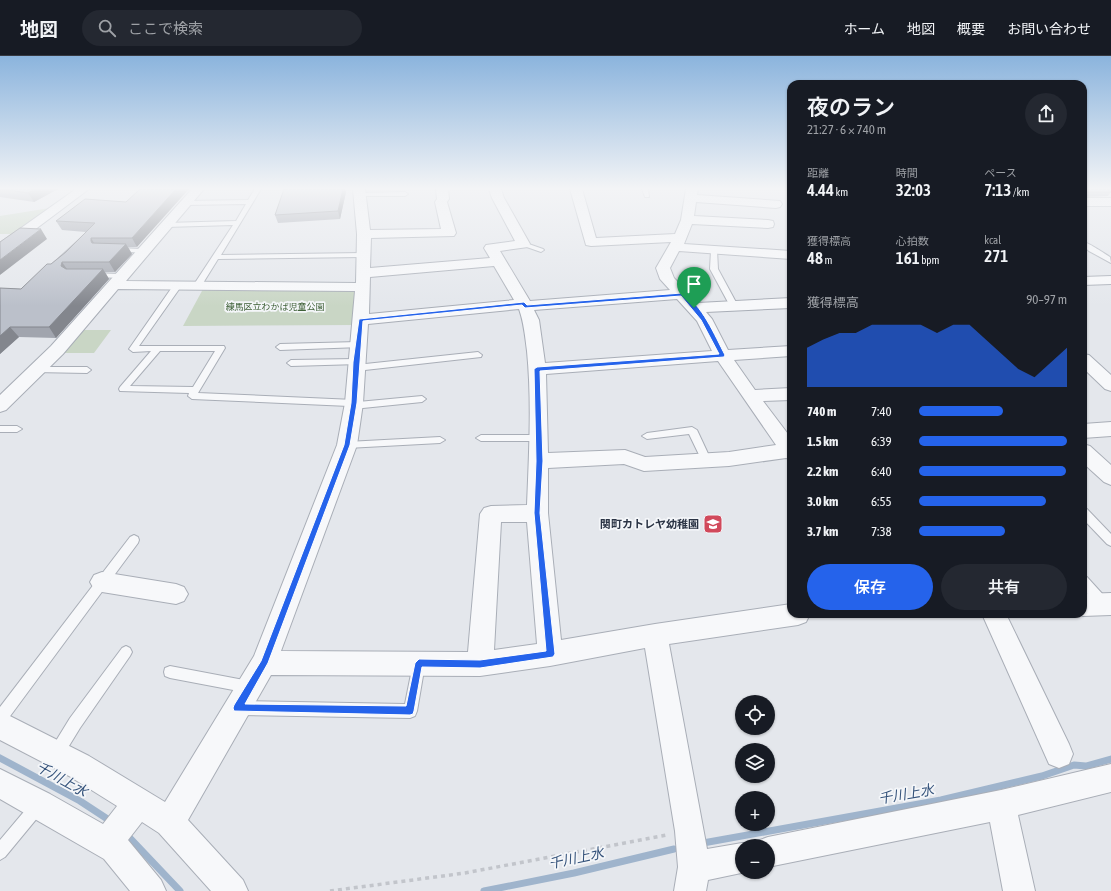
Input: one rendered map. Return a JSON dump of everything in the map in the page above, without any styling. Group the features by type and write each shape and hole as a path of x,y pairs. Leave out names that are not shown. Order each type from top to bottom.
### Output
{"street":[{"path":"0,249 29,228"},
{"path":"0,406 57,350 163,228"},
{"path":"170,822 264,663 347,445 353,404 360,320 363,272 363,228"},
{"path":"364,234 449,233 448,228"},
{"path":"514,228 523,244 491,248 531,320 537,369 540,461 537,513 550,654"},
{"path":"587,228 591,242 654,238 714,250 787,255"},
{"path":"684,228 663,268 667,279 704,320 722,355 787,446"},
{"path":"118,281 263,288 363,272 498,261"},
{"path":"1087,281 1111,280"},
{"path":"360,320 524,305 682,294"},
{"path":"694,308 787,303"},
{"path":"537,369 787,351"},
{"path":"1087,363 1110,382"},
{"path":"1087,381 1110,382"},
{"path":"750,396 787,394"},
{"path":"1087,431 1111,429"},
{"path":"540,461 625,457 644,464 729,459 787,452"},
{"path":"1087,455 1111,477"},
{"path":"480,664 491,514 537,513"},
{"path":"102,582 176,594"},
{"path":"264,663 480,664 550,654 655,635 787,616"},
{"path":"996,618 1059,754"},
{"path":"655,635 690,830 692,879 735,861"},
{"path":"0,724 68,760 170,822 232,891"},
{"path":"775,851 1000,805 1111,778"},
{"path":"0,783 40,804 115,848 150,891"},
{"path":"107,844 138,803"},
{"path":"1000,805 1018,891"}],"lane":[{"path":"197,286 235,228"},
{"path":"523,244 540,250"},
{"path":"1087,246 1092,251 1107,258 1111,262"},
{"path":"107,250 144,251"},
{"path":"714,250 714,268 734,306"},
{"path":"215,257 363,272"},
{"path":"87,275 118,281"},
{"path":"178,285 133,349 221,348 192,396 353,404 422,399"},
{"path":"280,347 356,358"},
{"path":"157,349 123,389 195,390"},
{"path":"291,363 356,358 478,355"},
{"path":"37,370 87,370"},
{"path":"0,429 17,429"},
{"path":"648,436 692,430 706,460"},
{"path":"481,438 539,438"},
{"path":"347,445 440,440"},
{"path":"1087,516 1111,541"},
{"path":"0,718 134,540"},
{"path":"1087,587 1099,604"},
{"path":"68,760 74,723 126,652"},
{"path":"237,708 410,711 419,663"},
{"path":"170,672 249,688"},
{"path":"0,852 40,804"}],"path":[{"path":"330,891 353,886 465,873 690,830"}],"green space":[{"path":"0,228 21,228 12,234 0,234"},
{"name":"練馬区立わかば児童公園","path":"203,289 358,289 355,325 183,326"},
{"path":"79,330 111,330 94,353 60,353"}],"building":[{"path":"20,228 41,229 0,260 0,242"},
{"path":"90,228 141,228 132,238 91,238 92,243 126,244 109,262 62,262 61,266 66,269 103,269 49,327 10,327 0,336 0,288 21,289 47,264 51,264 66,252"}],"waterway":[{"name":"千川上水","path":"0,758 80,801 112,822"},
{"name":"千川上水","path":"703,843 941,800 1042,776 1074,765 1086,766 1111,759"},
{"name":"千川上水","path":"125,833 180,891"},
{"name":"千川上水","path":"484,891 574,873 674,849"}],"place":[{"name":"関町カトレヤ幼稚園","path":"713,524"}],"route":[{"path":"682,294 694,308 704,320 722,355 537,369 540,461 537,513 550,654 480,664 419,663 410,711 237,708 264,663 347,445 354,403 360,320 524,304 525,306 682,294"}]}
